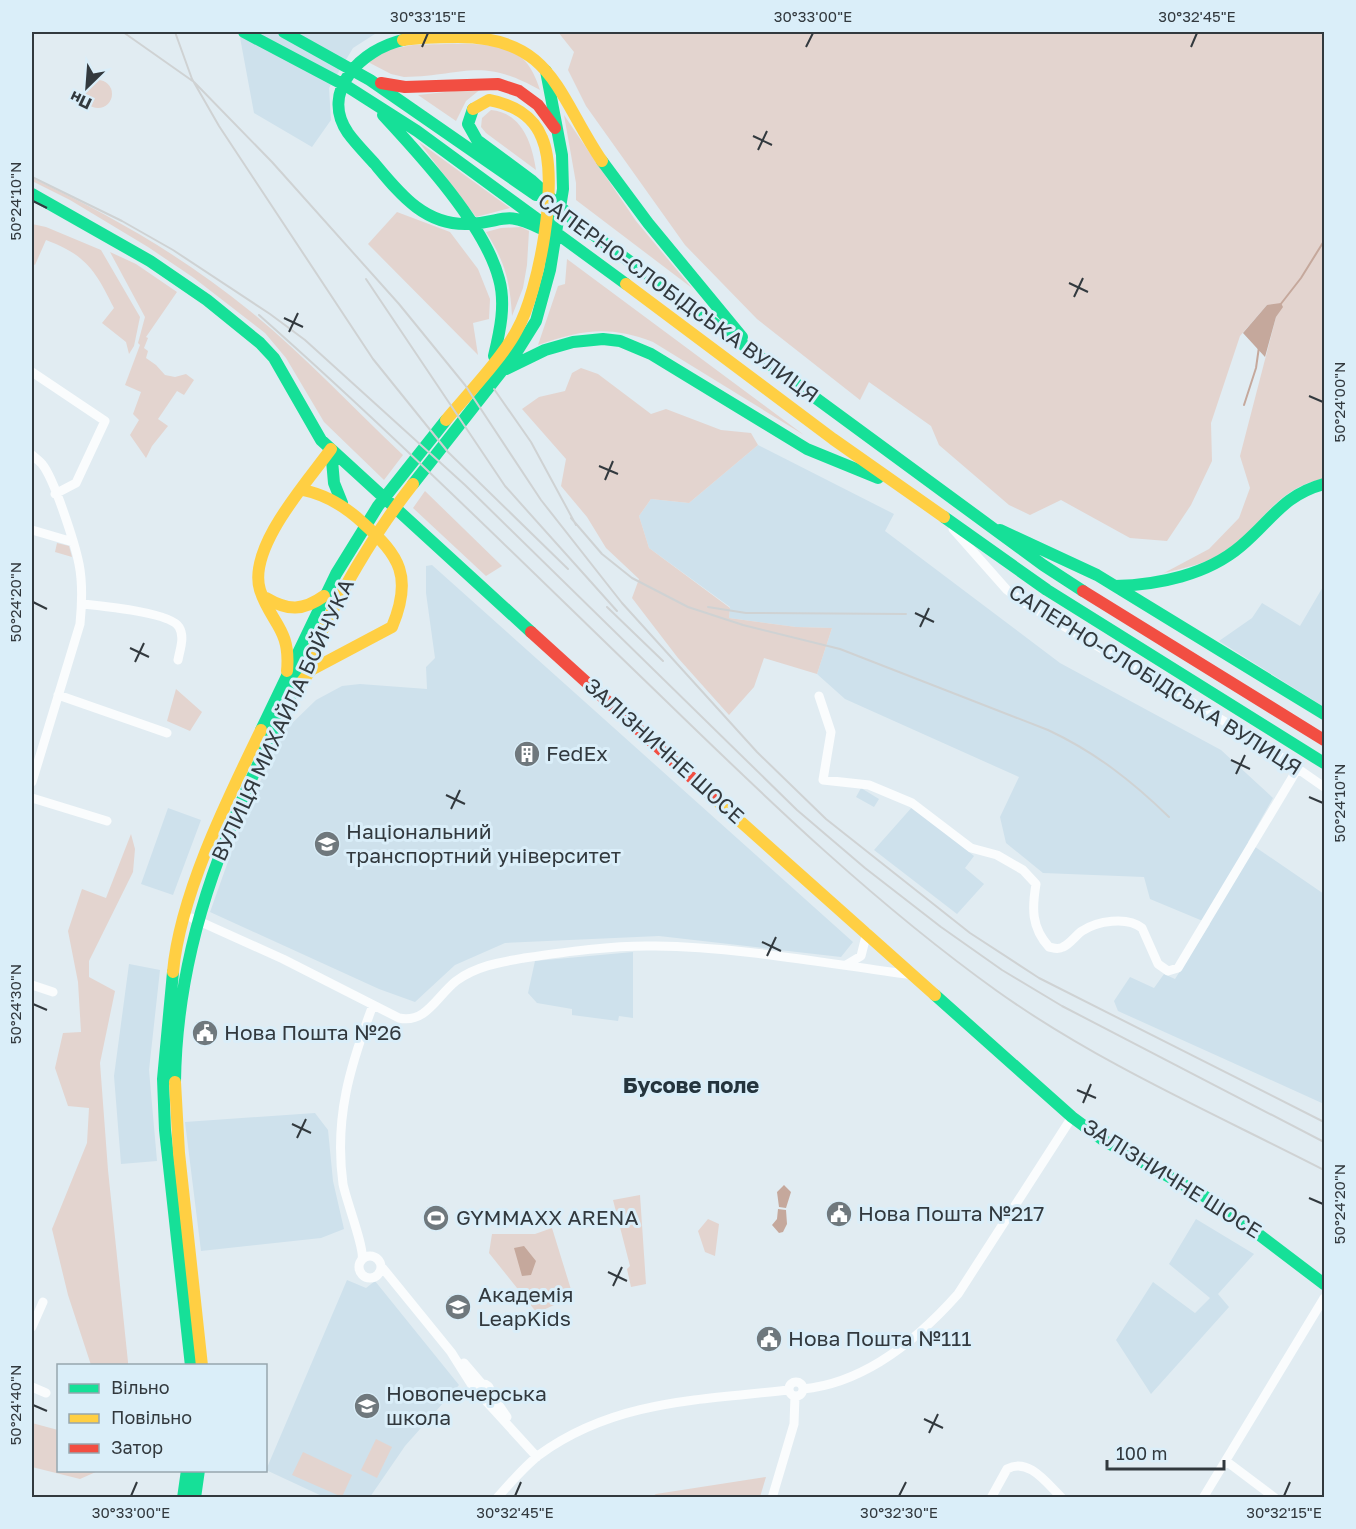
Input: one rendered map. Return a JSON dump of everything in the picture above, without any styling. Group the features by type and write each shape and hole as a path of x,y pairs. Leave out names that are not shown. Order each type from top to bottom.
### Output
{"main road":[{"name":"САПЕРНО-СЛОБІДСЬКА ВУЛИЦЯ","path":"244,32 369,99 509,196 833,439 942,516 1088,617 1259,720 1324,763"},
{"path":"284,32 367,78 396,87 419,88 457,82 488,82 506,85 520,91 546,108 550,106 553,99"},
{"path":"588,257 518,218 495,219 478,224 450,224 419,210 400,193 345,129 339,114 338,96 354,67 372,49 391,40 423,37 493,38 521,48 546,71 596,152 639,210 755,352"},
{"name":"ВУЛИЦЯ МИХАЙЛА БОЙЧУКА","path":"202,1364 179,1153 175,1079 185,970 197,920 236,810 345,583 389,515 501,372 536,321 550,270 562,189 562,155 546,71"},
{"name":"САПЕРНО-СЛОБІДСЬКА ВУЛИЦЯ","path":"367,78 578,223 988,525 1113,611 1324,740"},
{"path":"369,99 414,150 492,260 499,278 502,316 502,326 492,361"},
{"name":"ВУЛИЦЯ МИХАЙЛА БОЙЧУКА","path":"191,1364 165,1130 163,1079 173,968 184,915 221,813 286,672 336,574 378,506 516,333 525,315 540,263 549,180 549,161 542,137 520,111 510,104 489,100 473,109 468,124 477,140 531,180 578,223"},
{"path":"538,104 558,132"},
{"name":"ЗАЛІЗНИЧНЕ ШОСЕ","path":"32,194 119,242 242,328 274,358 314,431 331,449 602,698 1072,1117 1103,1140 1220,1205 1324,1284"},
{"path":"501,372 545,350 573,342 603,339 620,341 651,354 800,446 912,495"},
{"path":"286,672 289,654 285,631 264,597 257,579 260,555 331,449"},
{"path":"331,449 334,483 342,503"},
{"path":"1115,586 1135,585 1208,567 1240,547 1294,494 1324,484"},
{"path":"284,709 311,670 392,627 398,615 402,583 393,553 386,543 342,503 321,494 303,490"},
{"name":"САПЕРНО-СЛОБІДСЬКА ВУЛИЦЯ","path":"988,525 1065,558 1115,586 1256,670 1324,714"},
{"path":"264,597 289,609 309,607 324,596"},
{"path":"183,1497 187,1472"},
{"path":"195,1497 199,1472"}],"street":[{"path":"32,372 105,421 76,483 55,494"},
{"path":"32,456 42,463 73,542 79,563 82,604 80,624 32,782"},
{"name":"САПЕРНО-СЛОБІДСЬКА ВУЛИЦЯ","path":"942,516 1000,583 1026,604 1206,710 1324,787"},
{"path":"32,530 73,542"},
{"path":"82,604 137,612 175,623 180,627 182,640 178,660"},
{"path":"58,694 167,733"},
{"path":"819,696 831,732 823,780 869,785 912,803 971,849 997,855 1023,870 1036,884 1032,903 1034,920 1049,947 1057,949 1064,947 1084,930 1098,925 1128,922 1142,928 1158,964 1168,971 1178,968 1298,768"},
{"path":"32,798 107,821"},
{"path":"184,915 373,1005 410,1020 422,1015 456,981 494,963 652,946 695,947 914,975"},
{"path":"846,965 861,956 867,932"},
{"path":"32,985 53,992"},
{"path":"373,1005 344,1096 339,1130 344,1184 363,1250 359,1268 362,1275 372,1278 380,1270"},
{"path":"772,1497 794,1424 791,1383 796,1381 800,1383 803,1389 824,1386 856,1376 910,1341 938,1317 958,1294 1072,1117"},
{"path":"357,1235 374,1256 380,1270 395,1283 451,1352 485,1400 537,1457"},
{"path":"362,1259 374,1256"},
{"path":"1203,1497 1324,1298"},
{"path":"32,1327 43,1302"},
{"path":"479,1391 488,1386 537,1457"},
{"path":"32,1387 46,1393"},
{"path":"497,1497 537,1457 560,1441 609,1418 655,1404 792,1393"},
{"path":"1226,1461 1275,1497"},
{"path":"991,1497 1007,1469 1021,1465 1029,1467 1062,1497"}],"shaded area":[{"path":"239,32 378,32 353,48 329,88 331,120 312,147 254,113"},
{"path":"558,32 1324,32 1324,479 1309,483 1284,496 1226,552 1200,563 1164,573 1209,549 1239,518 1250,488 1240,456 1276,317 1282,307 1267,305 1240,336 1211,423 1212,461 1191,505 1167,541 1130,538 1061,500 1030,515 1009,505 939,445 931,426 869,382 860,400 757,319 685,245 586,106 568,70 574,52"},
{"path":"413,45 485,45 512,52 528,65 540,90 502,73 472,70 404,77 391,74 368,62 381,51"},
{"path":"98,80 108,84 112,94 108,104 98,108 88,104 84,94 88,84"},
{"path":"482,88 466,101 456,121 418,95"},
{"path":"491,110 511,117 524,131 532,150 536,170 481,127 482,118"},
{"path":"564,115 636,221 692,288 576,200 576,183"},
{"path":"419,142 510,208 476,217"},
{"path":"32,178 89,206 199,272 270,328 403,455 384,480 324,422 286,358 265,333 194,278 148,247 70,200 32,181"},
{"path":"397,212 450,232 478,269 490,299 489,319 473,323 478,355 368,244"},
{"path":"32,224 46,227 101,250 140,317 134,346 129,354 126,342 102,323 114,308 101,283 88,265 71,252 46,240 35,265 32,263"},
{"path":"521,227 529,231 527,265 523,288 512,316 505,272 498,253 486,232 501,228"},
{"path":"110,252 136,264 177,292 146,337 148,338 144,348 148,351 146,358 165,375 175,377 186,374 194,380 184,395 177,391 158,419 168,426 152,446 146,458 130,435 139,420 133,414 141,392 125,385 140,345 138,343 145,317"},
{"path":"567,259 804,435 653,342 622,333 595,332 568,336 538,345 558,286 565,284"},
{"path":"1281,303 1283,307 1276,317 1265,357 1243,333 1267,305"},
{"path":"581,368 598,374 651,414 666,409 721,430 751,433 758,445 689,503 651,499 639,516 649,548 730,608 729,618 796,627 832,628 817,674 764,658 754,687 729,715 678,658 632,598 639,579 606,548 587,517 561,486 566,459 522,409 539,397 565,391 572,373"},
{"path":"758,445 894,514 885,531 1060,663 1221,750 1273,798 1248,842 1324,894 1324,1104 1118,1011 1114,1001 1130,977 1154,988 1164,974 1175,979 1210,924 1150,899 1144,877 1043,873 1006,843 1000,817 1019,777 845,699 817,674 832,628 796,627 729,618 730,607 649,548 639,516 651,499 689,503"},
{"path":"425,491 502,566 486,576 413,508"},
{"path":"57,543 69,546 72,557 55,552"},
{"path":"432,565 853,942 841,957 659,936 505,943 455,965 415,1002 379,989 210,912 246,811 284,731 316,700 342,686 360,684 427,689 426,667 435,658 426,593 426,566"},
{"path":"1324,585 1324,707 1219,641 1252,618 1262,603 1300,626"},
{"path":"176,689 202,712 190,731 167,721"},
{"path":"861,788 879,799 874,807 856,797"},
{"path":"913,806 974,856 965,868 984,884 957,914 874,850"},
{"path":"168,808 201,820 173,895 141,884"},
{"path":"131,834 135,849 133,872 89,961 89,977 115,991 100,1063 108,1170 128,1364 91,1364 68,1295 52,1229 87,1143 89,1108 68,1106 55,1068 63,1033 81,1032 78,982 68,931 82,889 106,898"},
{"path":"633,952 633,1018 619,1016 618,1021 572,1015 572,1009 537,1003 528,993 535,961"},
{"path":"129,964 160,970 149,1070 157,1161 121,1164 114,1076"},
{"path":"315,1113 328,1130 333,1181 344,1229 321,1238 201,1251 185,1122"},
{"path":"784,1185 791,1192 786,1208 779,1207 777,1192"},
{"path":"640,1195 646,1284 631,1287 627,1269 630,1266 613,1200"},
{"path":"778,1209 786,1210 787,1224 783,1232 779,1233 772,1225 777,1219"},
{"path":"708,1219 719,1224 715,1256 705,1252 698,1231"},
{"path":"1196,1219 1254,1254 1218,1294 1229,1307 1151,1394 1116,1340 1153,1282 1195,1313 1210,1298 1169,1264"},
{"path":"552,1228 573,1296 537,1313 489,1253 492,1234 535,1234"},
{"path":"524,1246 536,1261 531,1275 522,1276 514,1248"},
{"name":"Новопечерська школа","path":"347,1280 366,1288 375,1281 459,1385 405,1446 370,1497 324,1497 267,1470"},
{"path":"32,1423 57,1430 57,1472 96,1472 80,1479 32,1467"},
{"path":"376,1439 392,1447 377,1478 361,1470"},
{"path":"303,1452 352,1475 342,1497 292,1475"},
{"path":"766,1477 760,1497 651,1497 656,1494"}],"waterway":[{"path":"1280,305 1301,278 1324,241"},
{"path":"1244,405 1256,368 1259,347"}],"railway":[{"path":"123,32 194,82 272,162 399,304 465,385 541,500 622,603 757,752 826,819 970,933 1039,978 1324,1122"},
{"path":"175,32 192,79 219,126 373,359 448,452 568,569"},
{"path":"32,177 122,221 173,250 305,340 465,485 797,810 865,868 941,927 1002,970 1062,1006 1324,1142"},
{"path":"366,279 505,486 617,611"},
{"path":"259,315 414,457 785,815 909,924 997,991 1075,1041 1116,1065 1324,1170"},
{"path":"494,389 531,442 576,525"},
{"path":"571,518 602,554 632,578 688,607 743,625 840,649 1048,730 1082,748 1112,768 1169,817"},
{"path":"607,607 663,661"},
{"path":"708,607 746,613 906,614"}],"traffic: fast":[{"path":"244,32 348,87 417,131 626,284"},
{"path":"284,32 370,80 536,195"},
{"path":"403,40 373,52 349,74 342,87 339,102 340,117 348,133 404,197 439,220 469,224 511,218 540,228"},
{"path":"413,484 516,353 536,321 550,270 563,189 562,155 546,71"},
{"path":"473,109 468,124 477,140 531,180 578,223"},
{"path":"383,115 450,192 492,258 502,298 500,327 494,356"},
{"path":"602,161 648,223 742,337"},
{"path":"32,194 150,261 207,300 260,343 274,358 321,440 531,632"},
{"path":"572,219 1043,565 1083,591"},
{"path":"506,369 545,350 573,342 603,339 620,341 651,354 807,449 878,478"},
{"path":"261,730 336,574 378,506 446,420"},
{"path":"331,449 334,483 342,503"},
{"path":"1115,586 1165,581 1213,564 1241,546 1288,502 1324,484"},
{"path":"944,517 1047,590 1324,763"},
{"path":"1000,530 1097,575 1324,714"},
{"path":"175,1082 179,1023 187,967 201,913 238,810 310,655"},
{"path":"173,972 163,1079 165,1130 191,1364"},
{"path":"935,995 1072,1117 1103,1140 1220,1205 1324,1284"},
{"path":"183,1498 187,1472"},
{"path":"195,1498 199,1472"}],"traffic: slow":[{"path":"403,40 458,37 490,40 514,47 533,59 549,74 602,161"},
{"path":"446,420 494,364 517,330 533,289 545,235 548,206 547,156 542,138 533,123 513,108 489,100 473,109"},
{"path":"626,284 833,439 944,517"},
{"path":"287,671 286,645 264,601 258,573 262,555 282,516 331,449"},
{"path":"310,655 357,567 383,525 413,484"},
{"path":"301,683 311,670 392,627 402,594 402,581 394,557 376,535 335,502 303,490"},
{"path":"266,598 295,608 324,596"},
{"path":"173,972 177,942 195,880 220,817 261,730"},
{"path":"713,797 935,995"},
{"path":"175,1082 179,1153 202,1364"}],"traffic: jam":[{"path":"381,83 405,87 498,84 519,91 538,105 555,128"},
{"path":"1083,591 1324,740"},
{"path":"531,632 713,797"}],"place":[{"name":"FedEx","path":"527,754"},
{"name":"Національний транспортний університет","path":"327,844"},
{"name":"Нова Пошта №26","path":"205,1033"},
{"name":"Нова Пошта №217","path":"839,1214"},
{"name":"GYMMAXX ARENA","path":"436,1218"},
{"name":"Академія LeapKids","path":"458,1307"},
{"name":"Нова Пошта №111","path":"769,1339"},
{"name":"Новопечерська школа","path":"367,1406"}],"district":[{"name":"Бусове поле","path":"691,1085"}]}
